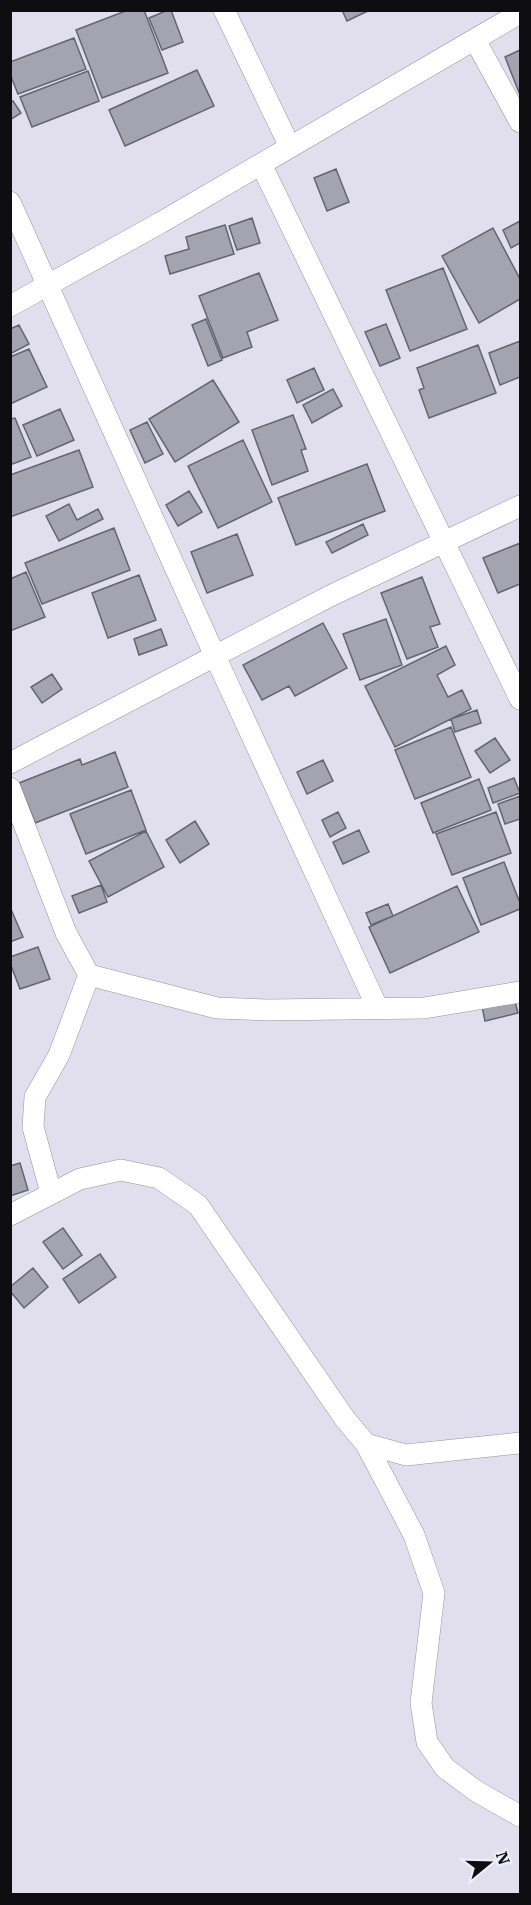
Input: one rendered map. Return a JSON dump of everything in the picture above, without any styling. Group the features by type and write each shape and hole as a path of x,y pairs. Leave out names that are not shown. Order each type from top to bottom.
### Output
{"street":[{"path":"224,10 290,147"},
{"path":"10,306 520,14"},
{"path":"476,40 520,122"},
{"path":"261,164 520,699"},
{"path":"10,202 378,1009"},
{"path":"10,763 330,596 520,506"},
{"path":"10,788 66,933 89,975 217,1008 267,1010 424,1008 520,992"},
{"path":"51,1193 33,1126 35,1097 59,1055 89,975"},
{"path":"10,1215 80,1179 120,1170 159,1178 198,1205 345,1419 366,1444 414,1535 434,1593 421,1703 427,1742 445,1768 476,1791 520,1816"},
{"path":"366,1444 406,1455 520,1443"}],"building":[{"path":"128,10 144,10 168,73 102,98 76,30"},
{"path":"171,10 183,42 162,50 149,18"},
{"path":"342,10 370,10 347,21"},
{"path":"74,38 86,69 18,94 10,74 10,62"},
{"path":"520,50 520,95 505,57"},
{"path":"197,70 214,106 125,146 109,110"},
{"path":"88,71 99,101 32,127 20,97"},
{"path":"13,101 21,113 10,120 10,102"},
{"path":"336,169 349,202 327,211 314,178"},
{"path":"252,218 260,243 237,250 229,226"},
{"path":"520,221 520,243 511,248 503,230"},
{"path":"225,225 234,254 170,274 165,256 189,249 186,237"},
{"path":"493,228 520,279 520,299 479,323 442,256"},
{"path":"443,268 467,329 410,351 386,290"},
{"path":"259,273 278,320 247,332 252,347 223,358 199,296"},
{"path":"206,319 222,360 208,366 192,325"},
{"path":"386,324 400,358 380,366 365,332"},
{"path":"19,325 29,344 10,354 10,329"},
{"path":"520,341 520,377 500,385 489,353"},
{"path":"478,345 496,393 429,418 419,390 424,388 417,368"},
{"path":"29,349 47,387 10,404 10,357"},
{"path":"314,368 324,390 297,403 287,380"},
{"path":"213,380 239,422 175,462 149,419"},
{"path":"333,389 342,406 312,423 303,405"},
{"path":"60,409 74,440 37,456 23,425"},
{"path":"293,415 306,449 301,450 308,471 272,485 252,430"},
{"path":"15,418 31,457 10,465 10,419"},
{"path":"147,422 163,454 145,463 130,430"},
{"path":"243,440 272,502 218,528 188,466"},
{"path":"79,450 93,487 10,517 10,475"},
{"path":"367,464 385,511 296,545 278,498"},
{"path":"189,491 202,512 178,526 166,505"},
{"path":"69,504 77,520 98,509 103,519 59,541 46,516"},
{"path":"363,524 368,535 332,553 326,542"},
{"path":"114,528 130,570 42,604 25,563"},
{"path":"237,534 253,575 207,593 191,552"},
{"path":"520,543 520,584 498,593 483,558"},
{"path":"26,572 45,617 10,631 10,579"},
{"path":"139,575 156,620 108,638 92,593"},
{"path":"422,577 440,624 430,627 438,647 407,659 381,593"},
{"path":"386,619 402,665 360,680 343,634"},
{"path":"323,623 347,668 295,696 289,686 262,700 243,665"},
{"path":"161,629 167,645 139,655 134,639"},
{"path":"446,646 455,665 437,675 448,697 462,690 471,709 395,747 365,686"},
{"path":"52,674 62,689 42,703 31,687"},
{"path":"477,710 481,723 455,732 451,719"},
{"path":"451,727 471,777 415,799 395,750"},
{"path":"495,738 510,760 490,773 475,751"},
{"path":"115,752 128,787 35,823 19,783 80,759 82,765"},
{"path":"323,760 333,781 307,794 297,772"},
{"path":"514,778 520,793 493,803 488,788"},
{"path":"479,779 491,810 433,833 421,803"},
{"path":"131,790 146,830 86,854 70,814"},
{"path":"520,796 520,819 505,824 498,804"},
{"path":"338,812 346,828 330,837 322,820"},
{"path":"496,812 511,853 452,875 436,834"},
{"path":"195,821 209,844 180,863 166,840"},
{"path":"359,830 369,852 343,864 333,842"},
{"path":"146,831 164,867 108,897 89,861"},
{"path":"504,862 520,903 520,909 481,925 463,878"},
{"path":"101,885 107,902 79,913 72,896"},
{"path":"457,886 479,932 390,973 369,927"},
{"path":"388,904 393,916 371,925 366,913"},
{"path":"10,907 23,937 10,942"},
{"path":"38,947 50,979 20,989 10,957"},
{"path":"512,990 518,1013 485,1021 480,997"},
{"path":"20,1163 28,1190 10,1196 10,1166"},
{"path":"63,1228 82,1255 63,1269 43,1242"},
{"path":"100,1254 116,1277 79,1303 63,1279"},
{"path":"33,1268 48,1287 24,1308 10,1291 10,1287"}]}
